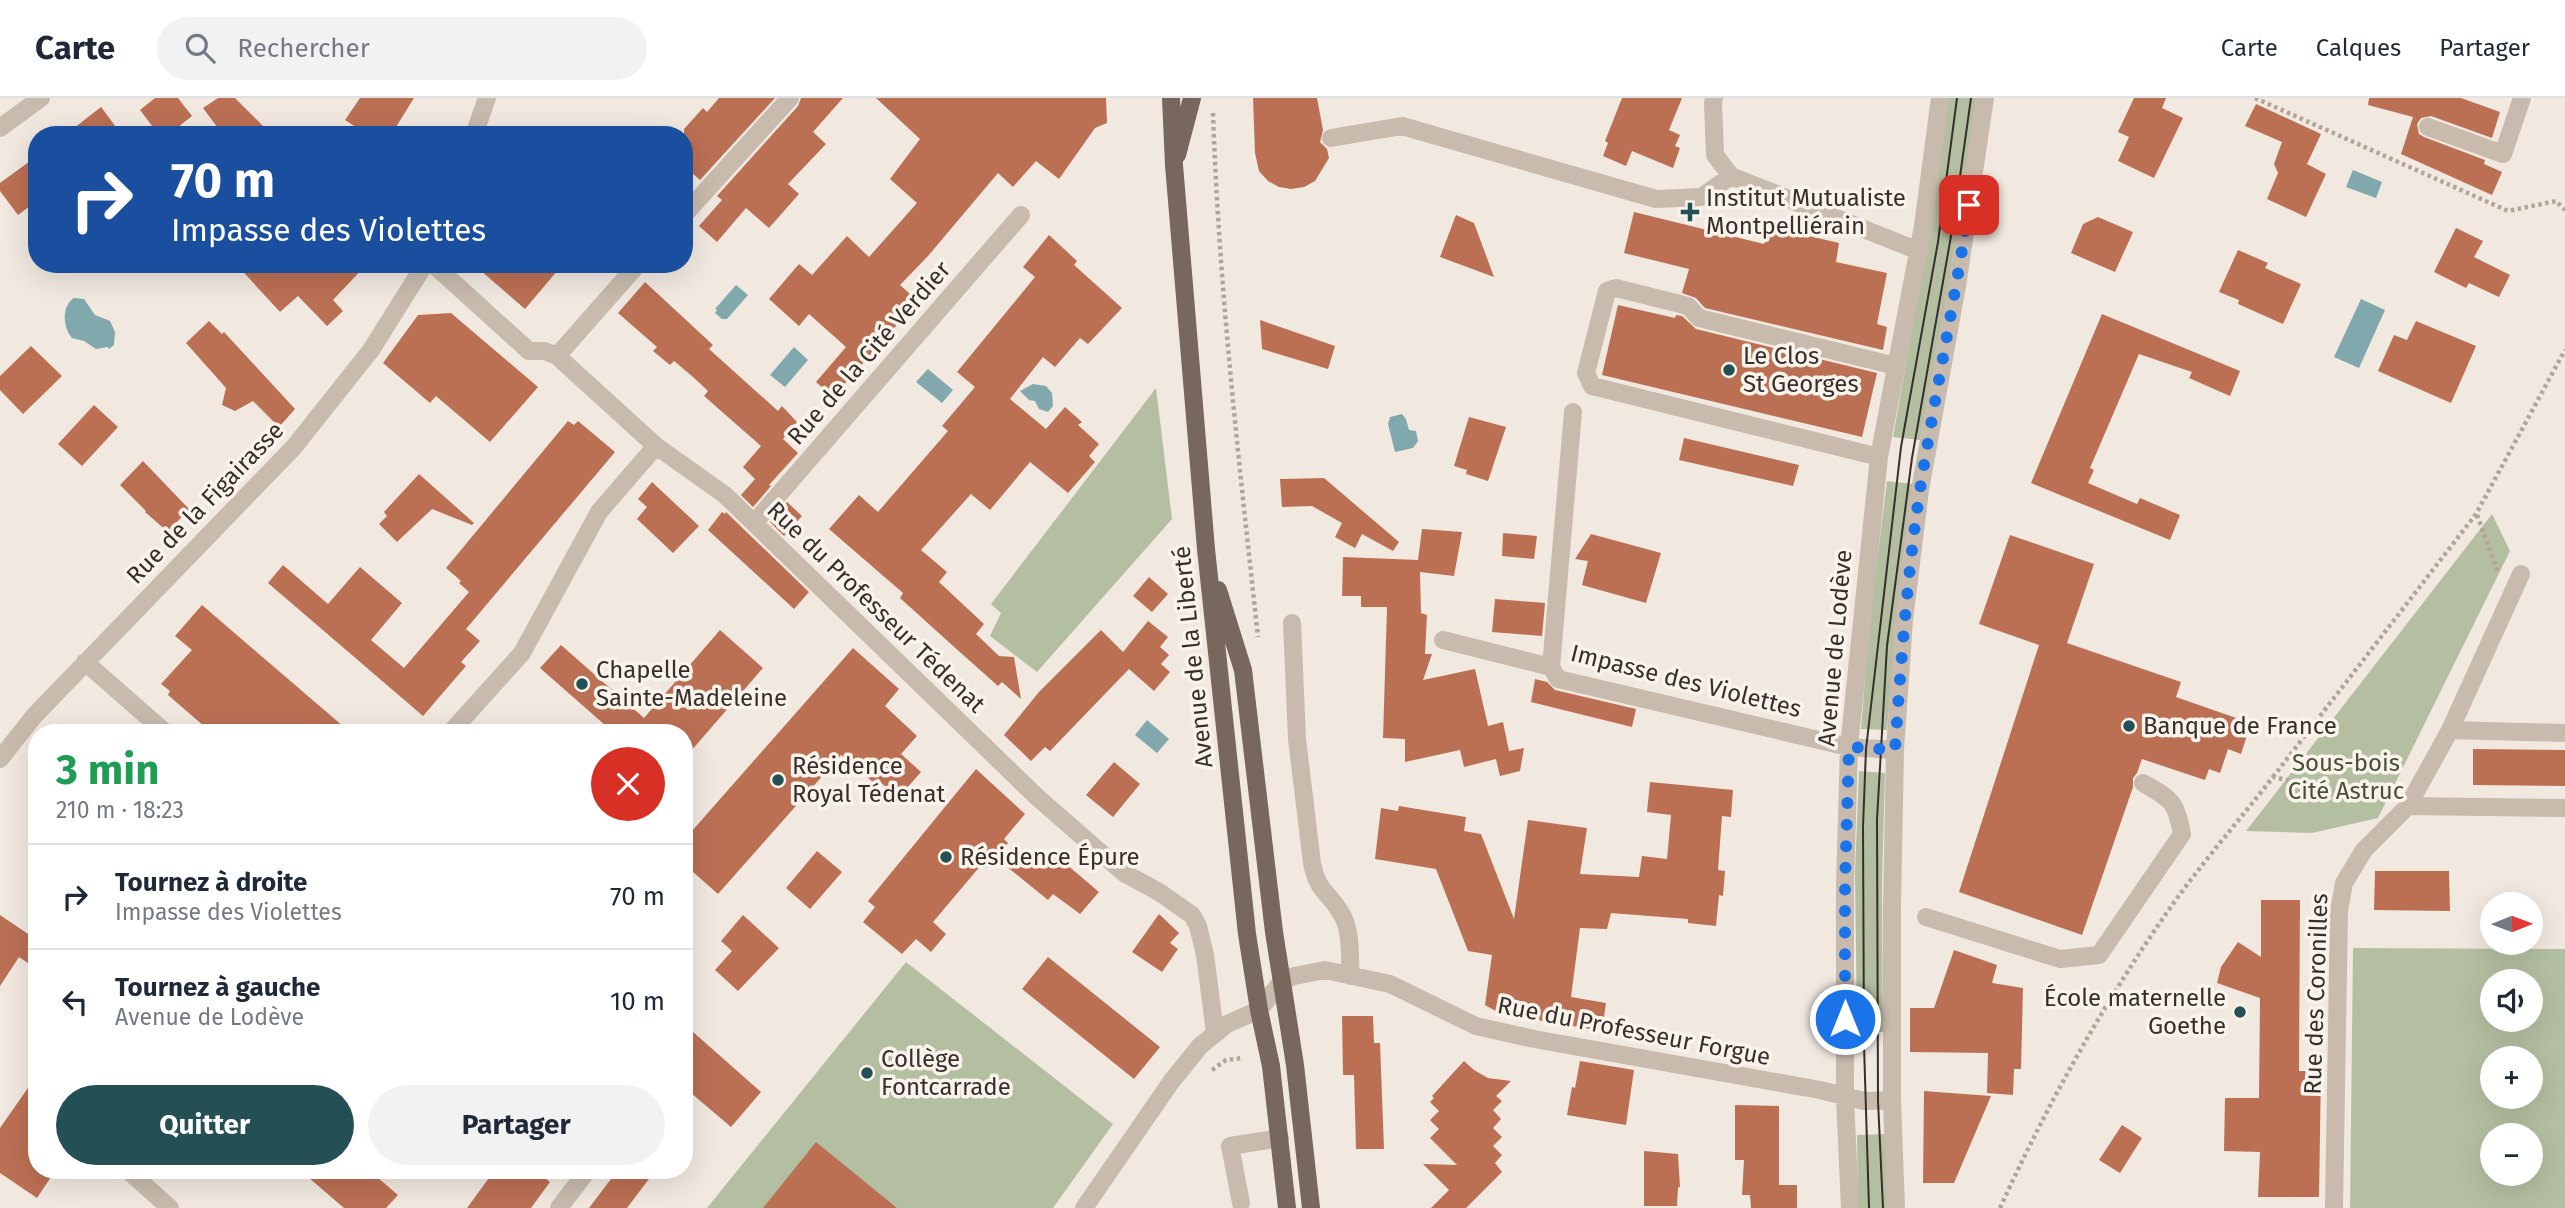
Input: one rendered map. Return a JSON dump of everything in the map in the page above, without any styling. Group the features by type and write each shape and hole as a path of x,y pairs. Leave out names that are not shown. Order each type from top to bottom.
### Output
{"main road":[{"name":"Avenue de la Liberté","path":"1171,98 1174,165 1206,549 1247,934 1271,1066 1287,1208"},
{"path":"1174,165 1192,98"},
{"path":"1206,549 1243,670 1274,932 1288,979 1311,1208"}],"street":[{"path":"0,128 41,98"},
{"path":"477,126 487,98"},
{"path":"693,205 790,98"},
{"path":"1714,98 1715,155 1731,176 1919,251"},
{"name":"Avenue de Lodève","path":"1850,1208 1844,1098 1849,747 1879,457 1919,251 1940,98"},
{"path":"1896,1208 1892,1100 1895,750 1904,620 1920,489 1957,286 1985,98"},
{"path":"2428,127 2503,154 2522,98"},
{"path":"1331,138 1402,126 1656,199 1702,197 1731,176"},
{"name":"Rue de la Cité Verdier","path":"754,523 1021,215"},
{"name":"Rue de la Figairasse","path":"0,759 34,716 294,447 371,350 419,273"},
{"name":"Rue du Professeur Tédenat","path":"443,273 529,351 545,351 557,356 656,446 725,495 1037,797 1124,873 1159,892 1192,915 1198,926 1205,955 1214,1033"},
{"path":"557,356 630,273"},
{"path":"1879,457 1592,386 1586,373 1607,291 1616,288 1688,306 1699,318 1896,366"},
{"name":"Impasse des Violettes","path":"1573,412 1551,667 1558,679 1849,747 1895,750"},
{"path":"458,724 522,653 600,512 656,446"},
{"name":"Rue des Coronilles","path":"2334,1208 2339,911 2344,883 2364,850 2408,806 2450,730 2521,574"},
{"path":"1292,623 1297,739 1312,863 1316,883 1343,916 1347,929 1351,976"},
{"name":"Impasse des Violettes","path":"1443,640 1551,667"},
{"path":"85,662 156,724"},
{"path":"2450,730 2565,733"},
{"path":"1926,917 2060,959 2099,955 2182,834 2178,810 2165,796 2143,783"},
{"path":"2408,806 2565,808"},
{"name":"Rue du Professeur Forgue","path":"1288,979 1325,970 1391,984 1476,1026 1534,1040 1820,1090 1844,1098 1864,1101 1892,1100"},
{"path":"1084,1208 1171,1082 1200,1046 1214,1033 1259,1010 1288,979"},
{"path":"1241,1203 1230,1146 1280,1138"},
{"path":"137,1179 170,1208"},
{"path":"559,1208 581,1179"}],"path":[{"path":"2255,98 2508,211 2556,201 2565,210"},
{"path":"1213,111 1215,189 1228,364 1259,641"},
{"path":"2000,1208 2017,1170 2104,1007 2169,909 2476,514 2565,350"},
{"path":"2476,514 2509,599"},
{"path":"2273,777 2361,796"}],"green space":[{"path":"1948,98 1977,98 1958,238 1920,440 1893,437 1928,239"},
{"path":"1156,388 1172,519 1037,672 990,636 1001,613 991,604"},
{"path":"1887,481 1914,484 1887,730 1861,729 1870,617"},
{"name":"Sous-bois Cité Astruc","path":"2492,514 2510,551 2378,818 2312,833 2246,831"},
{"path":"1859,771 1885,773 1882,883 1883,1032 1857,1033 1855,872"},
{"path":"2353,948 2480,949 2480,956 2543,956 2543,949 2565,949 2565,1208 2350,1208"},
{"name":"Collège Fontcarrade","path":"906,962 1113,1124 1053,1208 707,1208"},
{"path":"1885,1134 1888,1208 1858,1208 1857,1135"}],"water":[{"path":"2353,170 2382,182 2376,198 2346,187"},
{"path":"736,285 748,295 727,319 722,319 715,313 715,309"},
{"path":"74,298 84,299 95,315 110,321 115,332 114,345 109,349 96,349 84,341 72,338 67,328 65,312"},
{"path":"2361,299 2385,310 2359,368 2334,357"},
{"path":"794,347 808,360 785,387 770,375"},
{"path":"928,369 953,390 942,403 916,382"},
{"path":"1033,384 1046,386 1052,393 1053,406 1048,412 1039,409 1035,401 1029,400 1020,391"},
{"path":"1402,414 1409,430 1416,431 1418,441 1413,448 1395,452 1388,424 1390,417"},
{"path":"1147,720 1169,739 1157,753 1135,735"}],"building":[{"path":"155,98 178,98 192,116 179,126 152,126 140,110"},
{"path":"218,98 235,98 263,126 216,126 203,108"},
{"path":"360,98 414,98 397,126 354,126 345,120"},
{"path":"719,98 775,98 700,180 693,174 693,126 687,126 703,108 707,112"},
{"path":"801,98 843,98 813,132 826,144 788,184 799,194 769,228 746,208 717,242 699,226 722,200 717,196 798,106"},
{"path":"876,98 1106,98 1107,123 1095,128 1059,179 1036,161 1013,187 998,173 900,285 918,301 833,397 816,382 846,347 809,314 799,326 769,299 799,264 812,275 847,236 869,257 917,203 890,179 920,139"},
{"path":"1253,98 1317,98 1323,130 1320,142 1327,149 1329,158 1315,181 1304,187 1279,187 1268,181 1259,171 1255,153"},
{"path":"1622,98 1682,98 1669,130 1680,135 1675,146 1680,148 1673,168 1632,151 1626,166 1603,156 1608,143 1605,141"},
{"path":"2134,98 2166,98 2162,108 2183,118 2154,178 2118,161 2129,137 2118,132"},
{"path":"2369,98 2461,98 2500,112 2492,138 2431,116 2421,118 2417,124 2419,134 2424,137 2485,160 2484,164 2502,172 2492,195 2401,154 2413,117 2368,105"},
{"path":"2256,104 2321,134 2307,164 2326,174 2306,217 2267,199 2278,173 2274,164 2282,142 2245,126"},
{"path":"101,107 115,126 77,126"},
{"path":"28,163 28,208 18,215 0,191 0,183"},
{"path":"1634,212 1764,244 1770,227 1839,243 1836,262 1887,273 1877,324 1887,327 1883,350 1705,308 1696,298 1682,293 1689,269 1624,253"},
{"path":"1456,215 1474,223 1494,277 1440,257"},
{"path":"2098,217 2133,232 2115,272 2071,253 2083,224"},
{"path":"2456,228 2483,241 2474,257 2510,275 2499,297 2469,283 2466,288 2434,272"},
{"path":"1049,235 1077,261 1074,265 1122,308 1088,344 1080,338 1055,367 1043,357 1010,399 1046,429 1065,407 1082,422 1078,425 1099,444 1089,456 1095,462 1068,493 1030,462 990,510 971,494 921,550 947,572 939,582 984,624 976,634 999,656 1014,657 1021,699 1002,682 998,686 900,598 903,593 829,529 859,495 878,512 948,431 942,426 975,387 957,372 1035,277 1023,267"},
{"path":"2238,250 2268,263 2265,268 2301,284 2283,324 2238,304 2239,300 2219,292"},
{"path":"244,273 358,273 333,300 343,311 327,326 298,296 280,312"},
{"path":"483,273 555,273 525,309"},
{"path":"645,282 713,345 709,349 778,411 782,406 797,422 783,439 798,453 753,507 741,495 755,479 743,467 761,446 704,396 708,391 693,377 674,361 670,365 653,351 657,347 618,313"},
{"name":"Le Clos St Georges","path":"1618,305 1675,318 1676,315 1682,316 1696,329 1877,373 1862,437 1602,375"},
{"path":"451,313 538,387 490,442 436,396 430,403 383,363 418,315"},
{"path":"2102,314 2240,371 2230,396 2189,378 2192,372 2139,354 2090,468 2094,470 2088,483 2137,504 2140,498 2180,515 2170,540 2031,483"},
{"path":"1260,320 1335,346 1328,369 1262,349"},
{"path":"209,321 222,334 224,332 295,409 279,427 253,401 235,411 222,405 226,388 186,343"},
{"path":"2416,321 2476,346 2451,403 2378,371 2394,335 2407,340"},
{"path":"31,346 62,376 23,414 0,390 0,376"},
{"path":"94,405 118,427 82,466 58,444"},
{"path":"1469,417 1506,427 1488,481 1466,474 1467,470 1454,466"},
{"path":"568,421 574,425 578,421 615,452 466,629 480,641 461,662 466,666 423,716 268,583 283,565 328,604 360,567 402,603 371,640 404,668 469,592 446,568"},
{"path":"1684,438 1799,465 1793,486 1679,460"},
{"path":"143,461 189,509 168,532 120,485"},
{"path":"419,474 474,523 472,525 432,509 397,542 379,524 387,516 384,512"},
{"path":"1324,478 1399,542 1393,551 1362,534 1355,548 1335,537 1342,523 1312,506 1282,507 1280,479"},
{"path":"652,482 699,526 673,553 637,519 647,507 638,499"},
{"path":"787,502 802,516 784,536 770,522"},
{"path":"722,512 726,512 809,592 794,609 708,530"},
{"path":"1422,529 1462,532 1454,576 1420,572 1421,613 1427,615 1425,654 1432,654 1423,680 1475,669 1488,726 1503,722 1509,751 1524,748 1520,771 1500,776 1496,759 1464,767 1460,750 1405,762 1405,739 1383,738 1387,607 1361,607 1361,596 1342,596 1343,557 1418,560"},
{"path":"1503,533 1537,536 1534,559 1502,556"},
{"path":"1591,534 1661,553 1646,603 1582,585 1588,561 1575,559"},
{"name":"Banque de France","path":"2010,535 2094,564 2067,643 2181,682 2176,697 2239,719 2238,722 2250,726 2241,754 2228,749 2220,773 2209,769 2205,780 2142,759 2133,778 2133,787 2082,935 1959,892 2039,645 1979,624"},
{"path":"1149,577 1168,594 1152,612 1133,596"},
{"path":"1495,599 1545,603 1542,636 1492,632"},
{"path":"202,605 341,724 202,724 168,695 170,691 161,684 192,650 175,636"},
{"path":"1148,621 1168,637 1160,647 1169,655 1161,664 1170,672 1154,691 1129,669 1050,751 1045,747 1031,761 1004,735 1039,692 1101,630 1123,652"},
{"path":"720,630 763,668 693,749 693,724 604,724 540,668 561,645 644,718"},
{"name":"Résidence Royal Tédenat","path":"853,648 899,689 885,706 917,736 901,754 921,772 898,798 878,780 874,783 841,755 718,894 693,872 693,830"},
{"path":"1535,679 1547,682 1555,690 1636,709 1632,727 1531,702"},
{"path":"2473,749 2565,750 2565,786 2473,785"},
{"path":"1114,762 1140,784 1113,817 1086,795"},
{"name":"Résidence Épure","path":"976,769 1025,814 1004,839 1008,843 986,868 982,864 933,922 946,934 931,952 916,939 902,954 863,922 875,907 868,901"},
{"path":"1650,782 1733,790 1731,817 1722,816 1718,870 1725,871 1723,896 1719,895 1716,926 1688,923 1688,919 1611,913 1607,929 1580,928 1571,997 1606,1003 1602,1031 1501,1014 1485,1005 1492,955 1468,951 1436,869 1375,859 1381,808 1398,811 1399,806 1466,817 1464,831 1481,834 1514,919 1528,820 1587,828 1580,874 1639,877 1642,856 1667,859 1671,815 1647,812"},
{"path":"817,851 842,872 810,909 786,888"},
{"path":"1059,858 1099,892 1080,914 1053,894 1048,900 1006,866"},
{"path":"2375,871 2449,871 2450,911 2374,910"},
{"path":"2261,900 2300,900 2299,1071 2321,1071 2319,1197 2258,1197 2260,1152 2224,1151 2225,1098 2259,1098 2260,998 2217,983 2221,967 2238,942 2261,957"},
{"path":"1159,914 1179,933 1170,943 1178,949 1162,972 1132,952"},
{"path":"0,915 28,934 28,963 19,957 0,986"},
{"path":"743,915 779,948 738,991 715,970 732,951 721,941"},
{"path":"1954,950 1997,965 1992,983 2023,988 2021,1069 2014,1069 2013,1095 1987,1093 1988,1053 1910,1052 1910,1008 1934,1008"},
{"path":"1048,957 1160,1047 1134,1079 1022,989"},
{"path":"1342,1016 1373,1016 1374,1043 1380,1043 1384,1149 1356,1149 1354,1075 1343,1075"},
{"path":"693,1032 761,1092 731,1127 693,1095"},
{"path":"1464,1061 1488,1078 1511,1081 1496,1096 1502,1101 1493,1110 1501,1119 1493,1128 1502,1137 1493,1146 1502,1155 1495,1163 1502,1172 1466,1208 1431,1208 1449,1190 1423,1164 1457,1165 1430,1138 1439,1129 1430,1120 1439,1111 1430,1102 1434,1098 1432,1096"},
{"path":"1580,1061 1634,1070 1626,1125 1567,1115"},
{"path":"28,1088 28,1179 50,1179 37,1198 0,1173 0,1128"},
{"path":"1924,1091 1991,1096 1954,1183 1923,1183"},
{"path":"1735,1105 1779,1106 1779,1185 1797,1185 1797,1208 1751,1208 1750,1195 1742,1195 1744,1160 1735,1160"},
{"path":"2122,1125 2142,1138 2120,1173 2099,1160"},
{"path":"816,1142 897,1208 763,1208"},
{"path":"1644,1151 1678,1154 1680,1187 1677,1206 1644,1206"},
{"path":"310,1179 379,1179 398,1195 386,1208 344,1208"},
{"path":"488,1179 546,1179 550,1182 531,1208 467,1208"},
{"path":"611,1179 649,1179 627,1208 589,1208"}],"tram line":[{"path":"1869,1208 1864,1045 1863,827 1866,749 1901,447 1938,242 1957,98"},
{"path":"1883,1208 1878,1101 1877,819 1887,646 1912,458 1954,219 1971,98"}],"place":[{"name":"Institut Mutualiste Montpelliérain","path":"1690,212"},
{"name":"Le Clos St Georges","path":"1729,370"},
{"name":"Chapelle Sainte-Madeleine","path":"582,684"},
{"name":"Banque de France","path":"2129,726"},
{"name":"Résidence Royal Tédenat","path":"778,780"},
{"name":"Résidence Épure","path":"946,857"},
{"name":"École maternelle Goethe","path":"2240,1012"},
{"name":"Collège Fontcarrade","path":"867,1073"}],"route":[{"path":"1845,1019 1849,747 1895,750 1904,620 1920,489 1969,205"}]}
